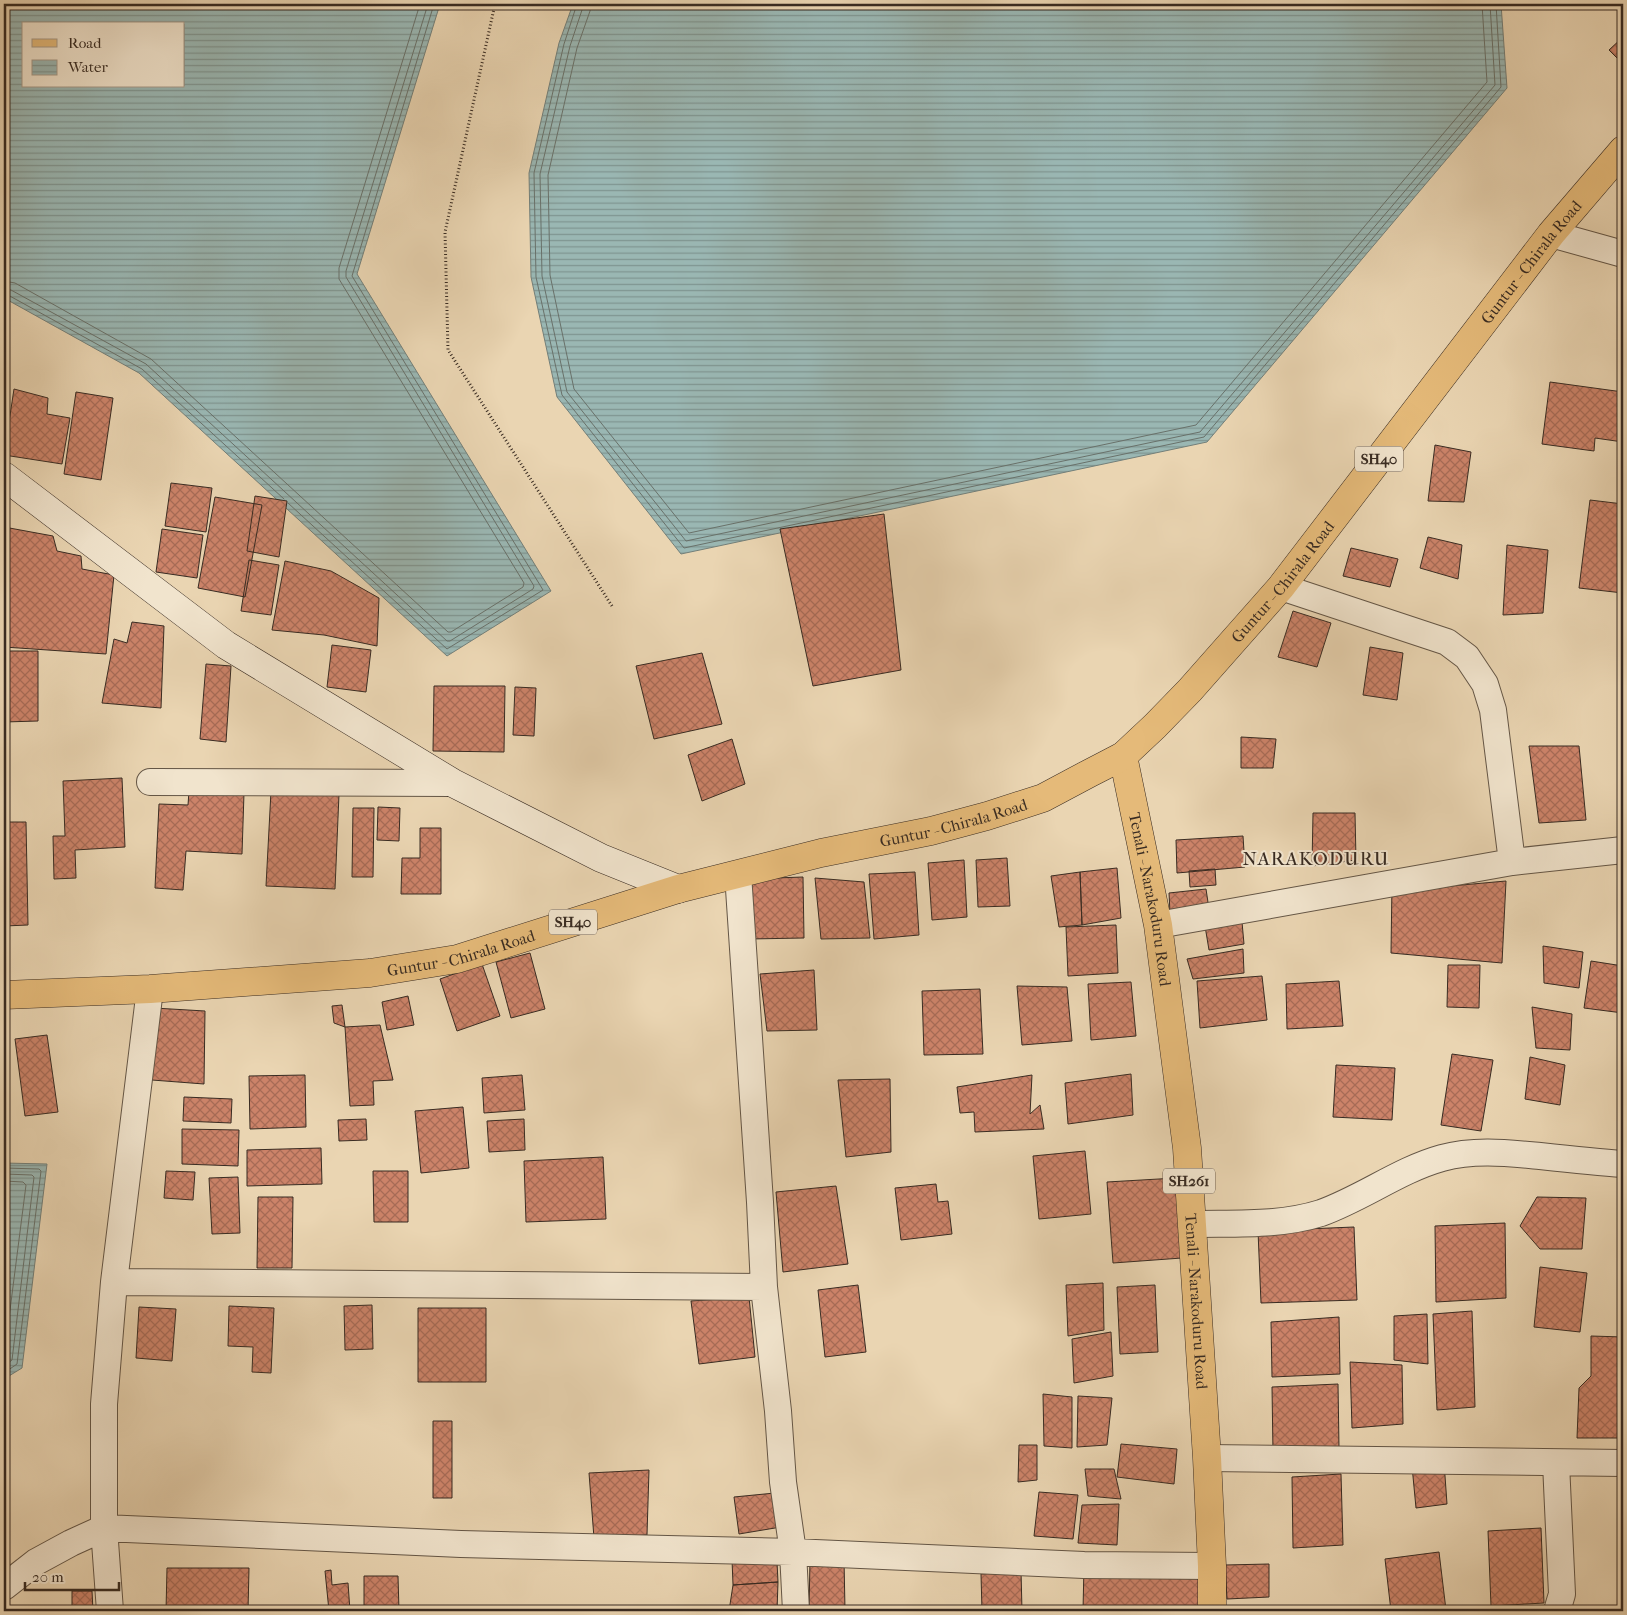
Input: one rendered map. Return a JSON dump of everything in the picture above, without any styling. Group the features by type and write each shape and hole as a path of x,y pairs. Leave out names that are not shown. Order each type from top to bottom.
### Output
{"main road":[{"name":"Guntur - Chirala Road","path":"4,995 150,989 370,973 457,959 678,889 821,853 930,831 987,816 1043,798 1123,756 1190,690 1281,587 1551,234 1623,150"},
{"path":"4,476 226,644 453,783 601,858 678,889"},
{"name":"Tenali - Narakoduru Road","path":"1123,756 1158,925 1186,1139 1193,1224 1212,1566 1212,1611"}],"street":[{"path":"1551,234 1623,254"},
{"path":"1281,587 1447,642 1467,656 1485,684 1494,710 1512,862"},
{"path":"150,782 453,783"},
{"path":"1158,925 1512,862 1623,850"},
{"path":"738,874 764,1287 778,1411 783,1482 793,1552 796,1611"},
{"path":"110,1611 104,1528 104,1404 114,1282 150,989"},
{"path":"1193,1224 1290,1220 1321,1213 1410,1170 1443,1158 1472,1153 1504,1153 1623,1164"},
{"path":"114,1282 764,1287"},
{"path":"1206,1458 1623,1463"},
{"path":"1556,1463 1562,1594 1557,1611"},
{"path":"4,1587 36,1562 104,1528 461,1544 793,1552 1084,1565 1212,1566"}],"path":[{"path":"495,4 445,232 448,350 612,606"}],"water":[{"path":"4,4 440,4 357,274 551,591 447,656 139,373 4,298"},
{"path":"573,4 1501,4 1507,88 1207,442 681,554 557,397 531,277 529,173 559,43"},
{"path":"4,1163 47,1164 22,1368 4,1379"}],"building":[{"path":"1623,37 1623,61 1621,62 1609,50"},
{"path":"1550,382 1623,392 1623,442 1595,438 1594,451 1542,444"},
{"path":"14,389 48,398 47,414 70,418 62,464 4,455"},
{"path":"76,392 113,398 101,480 64,474"},
{"path":"1435,445 1471,452 1464,502 1428,501"},
{"path":"171,483 212,488 206,532 165,526"},
{"path":"255,496 287,501 279,557 247,551"},
{"path":"215,497 262,505 245,597 198,588"},
{"path":"1590,500 1623,504 1623,593 1579,588"},
{"path":"884,514 901,670 813,686 780,529"},
{"path":"4,527 53,536 57,551 81,556 82,569 114,575 106,654 4,647"},
{"path":"162,529 203,535 197,578 156,572"},
{"path":"1428,537 1462,545 1458,579 1420,568"},
{"path":"1507,545 1548,550 1543,613 1503,615"},
{"path":"1351,548 1398,559 1390,587 1343,576"},
{"path":"249,560 279,565 271,615 241,611"},
{"path":"285,561 331,571 379,598 377,646 324,635 272,630"},
{"path":"1293,611 1331,623 1317,667 1278,657"},
{"path":"132,622 164,626 161,708 102,703 114,639 127,643"},
{"path":"332,645 371,650 366,692 327,687"},
{"path":"1370,647 1403,653 1397,700 1363,695"},
{"path":"4,651 38,651 38,721 4,722"},
{"path":"702,653 722,724 654,739 636,666"},
{"path":"206,664 231,666 226,742 200,739"},
{"path":"434,686 505,686 504,752 433,751"},
{"path":"515,687 536,688 534,736 513,735"},
{"path":"1241,737 1276,739 1273,768 1241,768"},
{"path":"732,739 745,784 702,801 688,755"},
{"path":"1529,746 1579,746 1586,820 1539,823"},
{"path":"122,778 125,847 75,850 76,878 54,879 53,836 65,836 63,781"},
{"path":"189,791 244,793 242,854 186,851 183,890 155,888 159,804 188,805"},
{"path":"271,791 339,794 335,889 266,886"},
{"path":"378,807 400,808 399,841 377,840"},
{"path":"353,808 374,808 373,877 352,877"},
{"path":"1313,813 1355,813 1356,860 1312,866"},
{"path":"4,822 26,822 28,925 4,926"},
{"path":"420,828 441,828 441,894 401,894 402,858 420,858"},
{"path":"1243,836 1245,867 1177,873 1176,840"},
{"path":"1007,858 1010,906 978,907 976,860"},
{"path":"964,860 967,917 932,920 928,863"},
{"path":"1117,868 1121,918 1082,925 1080,872"},
{"path":"1215,869 1216,885 1190,887 1189,871"},
{"path":"915,872 919,935 874,939 869,874"},
{"path":"1080,872 1082,925 1059,927 1051,876"},
{"path":"803,877 804,938 749,939 746,879"},
{"path":"815,878 864,882 870,938 821,939"},
{"path":"1506,881 1502,963 1391,953 1392,883 1395,891"},
{"path":"1206,889 1209,909 1170,913 1169,893"},
{"path":"1242,922 1244,944 1209,950 1205,926"},
{"path":"1116,925 1118,973 1068,976 1066,927"},
{"path":"1543,946 1583,952 1579,988 1544,983"},
{"path":"1243,949 1244,973 1193,979 1187,959"},
{"path":"530,953 545,1009 511,1018 496,962"},
{"path":"1591,961 1623,966 1623,1013 1584,1008"},
{"path":"482,964 500,1016 457,1031 440,979"},
{"path":"1448,965 1480,965 1479,1008 1447,1007"},
{"path":"814,970 817,1030 767,1031 760,974"},
{"path":"1262,976 1267,1020 1200,1028 1197,981"},
{"path":"1339,981 1343,1026 1287,1029 1286,984"},
{"path":"1131,982 1136,1036 1091,1040 1088,984"},
{"path":"1017,986 1067,987 1072,1041 1022,1045"},
{"path":"980,989 983,1054 924,1055 922,991"},
{"path":"408,996 414,1025 387,1030 382,1002"},
{"path":"342,1005 345,1027 334,1023 332,1006"},
{"path":"1532,1007 1572,1014 1570,1050 1536,1048"},
{"path":"154,1008 205,1011 204,1084 152,1080"},
{"path":"380,1025 393,1080 373,1081 374,1105 350,1106 345,1027"},
{"path":"47,1035 58,1112 25,1116 15,1039"},
{"path":"1452,1054 1493,1060 1481,1131 1441,1125"},
{"path":"1530,1057 1565,1065 1560,1105 1525,1099"},
{"path":"1336,1065 1395,1068 1392,1120 1333,1117"},
{"path":"1131,1074 1133,1115 1068,1124 1065,1083"},
{"path":"305,1075 306,1127 250,1129 249,1076"},
{"path":"522,1075 525,1110 484,1113 482,1078"},
{"path":"1032,1075 1030,1114 1040,1105 1044,1129 975,1132 974,1112 960,1113 957,1087"},
{"path":"890,1079 891,1152 846,1157 838,1080"},
{"path":"4,1085 8,1113 4,1114"},
{"path":"184,1097 232,1099 231,1123 183,1121"},
{"path":"463,1107 469,1168 421,1173 415,1111"},
{"path":"366,1119 367,1140 339,1141 338,1120"},
{"path":"524,1119 525,1150 489,1152 487,1121"},
{"path":"182,1129 239,1130 238,1166 182,1164"},
{"path":"321,1148 322,1184 247,1186 247,1150"},
{"path":"1085,1151 1091,1214 1039,1219 1033,1156"},
{"path":"603,1157 606,1219 526,1222 524,1161"},
{"path":"166,1171 195,1172 193,1200 164,1198"},
{"path":"373,1171 408,1171 408,1222 374,1222"},
{"path":"238,1177 240,1233 212,1234 209,1178"},
{"path":"1176,1178 1182,1258 1113,1263 1107,1182"},
{"path":"936,1184 938,1202 948,1201 952,1234 901,1240 895,1188"},
{"path":"836,1186 848,1264 783,1272 776,1192"},
{"path":"258,1197 293,1197 292,1268 257,1268"},
{"path":"1537,1197 1586,1198 1582,1249 1540,1249 1520,1226"},
{"path":"1505,1223 1506,1298 1436,1302 1435,1226"},
{"path":"1354,1227 1357,1300 1261,1303 1258,1231"},
{"path":"1540,1267 1587,1273 1580,1332 1534,1327"},
{"path":"1103,1283 1104,1330 1068,1336 1066,1285"},
{"path":"858,1285 866,1352 825,1357 818,1290"},
{"path":"1155,1285 1158,1352 1120,1354 1117,1287"},
{"path":"749,1297 755,1357 699,1364 691,1301"},
{"path":"372,1305 373,1349 345,1350 344,1306"},
{"path":"229,1306 274,1308 271,1373 252,1372 253,1347 228,1346"},
{"path":"139,1307 176,1309 172,1361 136,1358"},
{"path":"418,1308 486,1308 486,1382 418,1382"},
{"path":"1472,1311 1475,1407 1437,1410 1433,1314"},
{"path":"1427,1314 1428,1364 1394,1360 1394,1316"},
{"path":"1339,1317 1340,1374 1272,1377 1271,1322"},
{"path":"1111,1332 1113,1376 1074,1383 1072,1339"},
{"path":"1591,1336 1623,1337 1623,1438 1577,1438 1579,1388 1591,1376"},
{"path":"1350,1362 1402,1365 1403,1424 1352,1428"},
{"path":"1338,1384 1339,1448 1273,1453 1272,1387"},
{"path":"1043,1394 1072,1397 1072,1448 1044,1446"},
{"path":"1078,1396 1112,1398 1107,1445 1077,1447"},
{"path":"433,1421 452,1421 452,1498 433,1498"},
{"path":"1121,1444 1177,1449 1174,1484 1117,1477"},
{"path":"1019,1445 1037,1445 1037,1480 1018,1482"},
{"path":"1444,1462 1447,1504 1416,1508 1412,1466"},
{"path":"1085,1469 1114,1469 1121,1499 1088,1496"},
{"path":"649,1470 647,1535 594,1538 589,1473"},
{"path":"1341,1474 1343,1545 1293,1548 1292,1477"},
{"path":"1039,1492 1078,1495 1073,1539 1034,1536"},
{"path":"775,1493 781,1527 739,1534 734,1497"},
{"path":"1119,1504 1117,1545 1078,1543 1082,1505"},
{"path":"1541,1528 1544,1603 1491,1606 1488,1531"},
{"path":"1439,1552 1446,1610 1391,1611 1385,1559"},
{"path":"732,1559 777,1562 778,1582 733,1585"},
{"path":"810,1560 844,1560 845,1610 809,1611"},
{"path":"1269,1564 1269,1597 1227,1599 1225,1565"},
{"path":"1084,1565 1203,1567 1203,1611 1083,1611"},
{"path":"167,1568 249,1568 248,1611 166,1611"},
{"path":"331,1570 332,1585 348,1583 350,1611 329,1611 325,1571"},
{"path":"1021,1571 1022,1611 982,1611 981,1574"},
{"path":"364,1576 398,1576 399,1611 364,1611"},
{"path":"778,1582 777,1611 729,1611 733,1585"},
{"path":"72,1591 92,1591 93,1611 72,1611"}],"district":[{"name":"NARAKODURU","path":"1316,859"}]}
